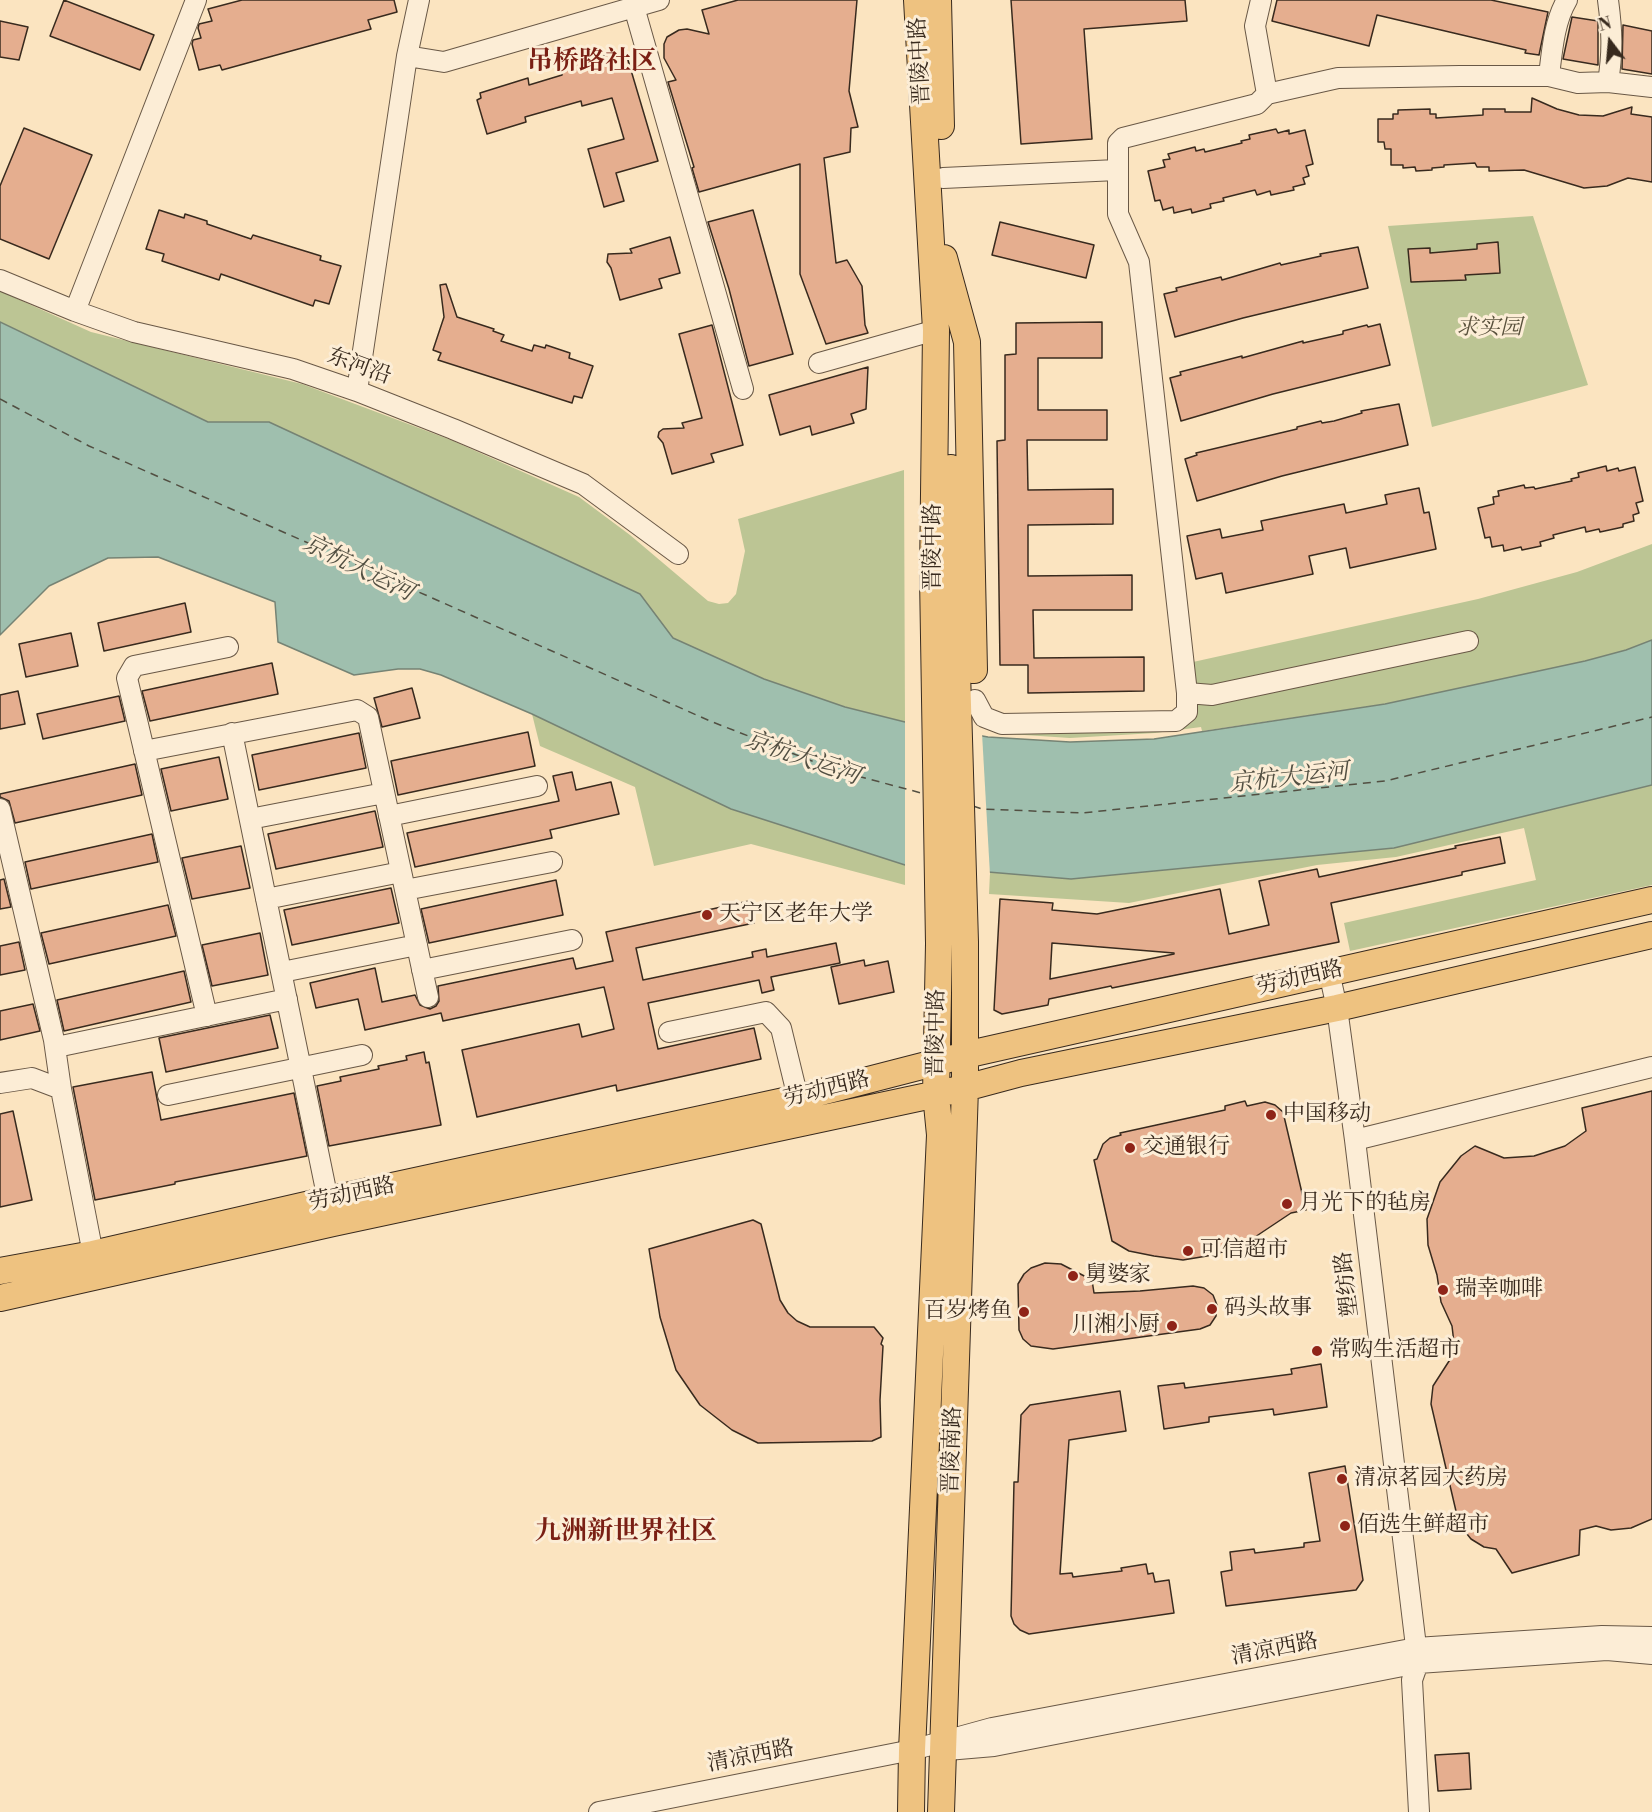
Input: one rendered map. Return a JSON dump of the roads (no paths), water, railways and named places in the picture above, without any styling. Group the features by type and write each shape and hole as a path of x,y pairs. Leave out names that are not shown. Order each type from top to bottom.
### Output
{"main road":[{"name":"晋陵中路","path":"917,0 936,330 933,576 956,700 939,944 936,1094"},
{"name":"晋陵中路","path":"938,0 956,700 965,942 965,1088"},
{"name":"劳动西路","path":"0,1271 93,1254 328,1200 798,1098 965,1055 1652,900"},
{"name":"劳动西路","path":"0,1298 345,1220 965,1088 1021,1073 1337,1008 1652,935"},
{"name":"晋陵南路","path":"941,1812 965,1088"},
{"name":"晋陵南路","path":"911,1812 940,1136 936,1094"}],"street":[{"path":"75,310 196,0"},
{"path":"357,391 407,56 419,0"},
{"path":"407,56 444,62 659,0"},
{"path":"1262,0 1255,26 1267,94"},
{"path":"1549,76 1554,37 1561,9 1567,0"},
{"path":"1608,0 1613,32 1608,82"},
{"path":"634,7 743,389"},
{"path":"956,700 984,717 1002,724 1176,720 1186,712 1187,693 1139,262 1118,214 1118,143 1123,138 1257,104 1267,94 1338,78 1549,76 1578,83 1608,82 1652,87"},
{"path":"943,178 1117,170"},
{"name":"东河沿","path":"0,280 134,332 293,369 357,391 453,429 583,484 678,554"},
{"path":"819,363 936,330"},
{"path":"1187,693 1212,695 1468,641"},
{"path":"207,1016 127,678 134,666 228,647"},
{"path":"144,751 357,710 368,717 428,997"},
{"path":"231,733 328,1200"},
{"path":"389,816 537,786"},
{"path":"250,819 384,793"},
{"path":"0,809 54,1040 60,1089 93,1254"},
{"path":"266,899 552,862"},
{"path":"422,970 572,940"},
{"path":"282,972 417,945"},
{"name":"塑纺路","path":"1329,972 1337,1008 1356,1140 1417,1656 1412,1680 1419,1812"},
{"path":"66,1045 287,999"},
{"path":"669,1032 766,1012 781,1028 798,1098"},
{"path":"168,1095 362,1055"},
{"path":"1356,1140 1652,1067"},
{"path":"0,1083 32,1078 60,1089"},
{"name":"清凉西路","path":"599,1812 912,1750 942,1746 994,1746 1417,1656 1602,1636 1652,1637"},
{"name":"清凉西路","path":"1417,1656 1607,1650 1652,1654"}],"water":[{"name":"京杭大运河","path":"0,322 208,422 269,422 640,594 673,638 764,679 845,707 905,722 988,737 1070,742 1154,739 1385,704 1585,661 1652,640 1652,785 1394,848 1071,879 905,865 731,809 532,714 441,675 420,669 398,669 354,675 278,642 275,602 158,557 108,558 49,586 0,635"}],"place":[{"name":"天宁区老年大学","path":"707,915"},
{"name":"中国移动","path":"1271,1115"},
{"name":"交通银行","path":"1130,1148"},
{"name":"月光下的毡房","path":"1287,1204"},
{"name":"可信超市","path":"1188,1251"},
{"name":"舅婆家","path":"1073,1276"},
{"name":"瑞幸咖啡","path":"1443,1290"},
{"name":"码头故事","path":"1212,1309"},
{"name":"百岁烤鱼","path":"1024,1312"},
{"name":"川湘小厨","path":"1172,1326"},
{"name":"常购生活超市","path":"1317,1351"},
{"name":"清凉茗园大药房","path":"1342,1479"},
{"name":"佰选生鲜超市","path":"1345,1526"}],"district":[{"name":"吊桥路社区","path":"592,63"},
{"name":"九洲新世界社区","path":"626,1533"}],"park label":[{"name":"求实园","path":"1489,329"}]}
